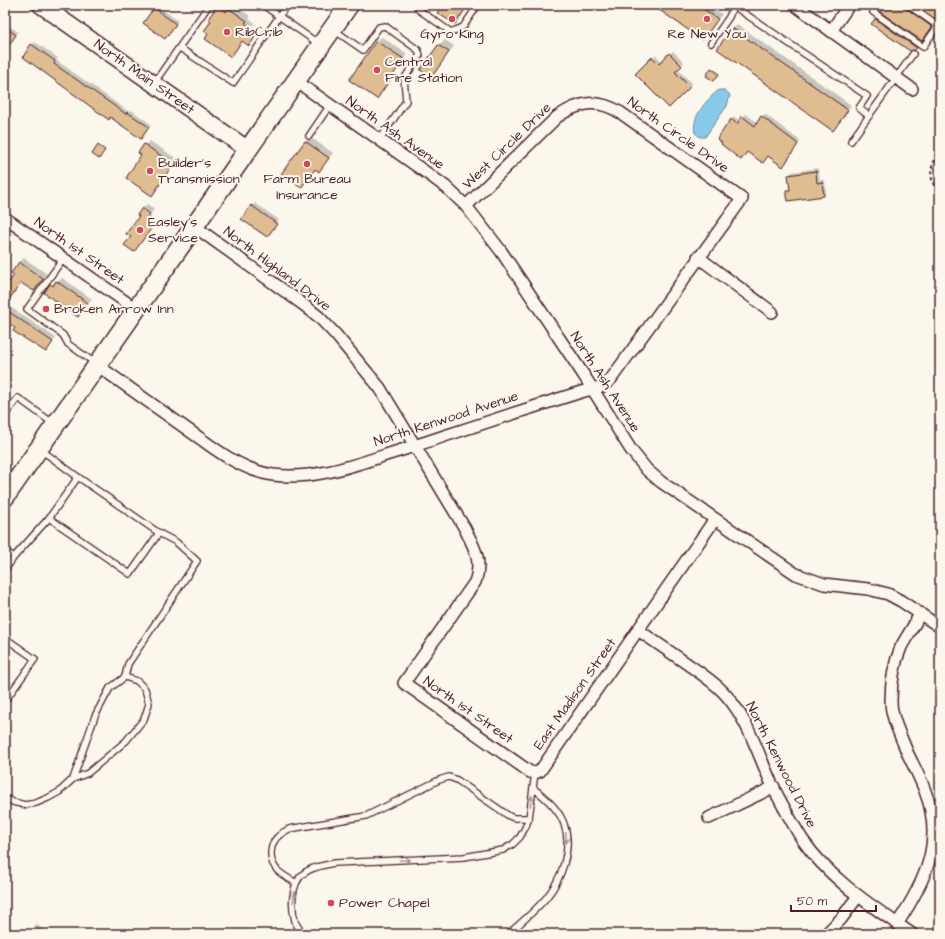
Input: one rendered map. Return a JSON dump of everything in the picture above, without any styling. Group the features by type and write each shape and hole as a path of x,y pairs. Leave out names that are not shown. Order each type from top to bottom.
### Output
{"main road":[{"name":"North Main Street","path":"42,5 247,149"},
{"path":"6,492 56,425 247,149 349,5"}],"street":[{"path":"795,5 912,89"},
{"path":"832,31 849,5"},
{"name":"North Ash Avenue","path":"296,81 446,187 466,206 501,251 631,450 647,470 661,482 796,574 824,584 884,592 901,601 940,627"},
{"name":"North Circle Drive","path":"570,108 594,103 614,108 742,199"},
{"name":"West Circle Drive","path":"466,206 557,116 570,108"},
{"name":"North Kenwood Avenue","path":"97,365 234,461 272,475 296,476 339,469 603,386 611,379 698,257 742,199"},
{"name":"North 1st Street","path":"5,218 136,310"},
{"name":"North Highland Drive","path":"189,233 292,296 319,317 332,330 380,388 474,546 478,559 475,582 404,683"},
{"path":"698,257 772,312"},
{"name":"East Madison Street","path":"535,773 540,771 716,519"},
{"path":"897,924 920,887 930,858 933,838 931,815 925,791 900,735 892,712 891,702 892,678 897,657 920,613"},
{"name":"North Kenwood Drive","path":"638,630 719,687 742,717 774,787 791,821 803,840 835,877 858,896 912,934"},
{"name":"North 1st Street","path":"404,683 526,769 535,773"},
{"path":"709,818 774,787"},
{"path":"826,934 841,919 858,896"}],"lane":[{"path":"154,84 209,5"},
{"path":"263,5 320,45"},
{"path":"180,48 233,83 287,5"},
{"path":"416,5 419,10 451,32 463,27 478,5"},
{"path":"711,43 729,17 733,5 867,96 859,108 869,116"},
{"path":"878,5 873,12 923,47 939,24 908,5"},
{"path":"332,29 363,50 379,27 385,26 418,50 420,55 404,79 406,101 380,139"},
{"path":"851,141 913,54"},
{"path":"309,136 330,105"},
{"path":"63,258 27,308 63,335 68,344 97,365"},
{"path":"5,415 18,398 56,425"},
{"path":"39,448 78,478 159,533 176,542 197,562 128,664 125,677 110,688 95,716 73,779"},
{"path":"5,570 14,557 49,518 78,478"},
{"path":"49,518 130,574 159,533"},
{"path":"5,551 14,557"},
{"path":"5,638 35,659 5,701"},
{"path":"5,798 25,805 36,803 60,792 73,779 88,773 126,741 144,720 149,704 145,690 137,681 125,677"},
{"path":"303,934 295,922 292,904 296,883 303,874 319,867 335,863 464,857 503,850 513,844 520,837 528,818 535,773"},
{"path":"296,883 276,869 271,860 270,852 273,843 279,834 289,830 366,816 439,780 449,777 457,780 509,816 514,818 528,818"},
{"path":"508,934 523,922 546,898 561,872 565,860 566,834 564,824 553,806 533,788"}],"path":[{"path":"940,149 932,166 931,178 936,188 940,191"}],"water":[{"path":"719,90 725,90 730,95 727,106 705,137 700,137 695,133 695,121 705,103"}],"building":[{"name":"Gyro King","path":"443,5 468,5 455,24 437,13"},
{"path":"652,5 698,5 718,19 703,40"},
{"path":"884,5 904,5 932,27 922,41 880,12"},
{"path":"915,5 934,5 940,9 940,15 937,20"},
{"name":"RibCrib","path":"217,6 226,12 228,8 247,21 245,23 251,28 248,32 255,37 249,46 242,41 231,57 205,39 208,34 204,31 211,21 208,19"},
{"path":"154,8 176,24 165,39 143,23"},
{"path":"875,19 917,48 910,51 871,24"},
{"path":"5,27 16,35 5,51"},
{"path":"732,28 848,110 833,131 717,49"},
{"name":"Central Fire Station","path":"376,41 404,59 377,99 349,80"},
{"path":"31,44 55,61 54,64 126,114 127,112 149,127 141,139 110,117 109,120 23,57"},
{"path":"438,45 449,52 431,78 420,70"},
{"path":"669,53 682,66 675,72 690,87 669,108 635,74 652,57 659,64"},
{"path":"711,68 719,74 714,81 706,76"},
{"path":"742,116 755,126 761,116 798,144 783,167 768,156 763,163 747,152 741,160 721,144 722,143 717,139 731,119 737,124"},
{"name":"Farm Bureau Insurance","path":"305,141 329,158 319,172 315,169 301,188 281,174"},
{"name":"Builder's Transmission","path":"144,144 173,164 152,196 126,178 141,155 138,153"},
{"path":"98,145 105,150 99,159 92,154"},
{"path":"816,171 817,183 822,182 824,196 788,201 786,190 790,190 788,175"},
{"path":"251,205 277,224 267,237 241,219"},
{"name":"Easley's Service","path":"142,208 150,214 145,221 153,226 134,252 124,245 131,237 126,234 139,216 137,215"},
{"path":"19,262 43,279 34,291 21,283 5,305 5,288 14,275 11,273"},
{"path":"56,281 88,303 78,317 44,293 50,284 53,286"},
{"path":"5,309 53,342 46,352 13,331 15,328 5,321"}],"place":[{"name":"Gyro King","path":"452,19"},
{"name":"Re New You","path":"707,19"},
{"name":"RibCrib","path":"227,32"},
{"name":"Central Fire Station","path":"377,70"},
{"name":"Farm Bureau Insurance","path":"307,164"},
{"name":"Builder's Transmission","path":"150,171"},
{"name":"Easley's Service","path":"140,230"},
{"name":"Broken Arrow Inn","path":"46,309"},
{"name":"Power Chapel","path":"331,903"}]}
